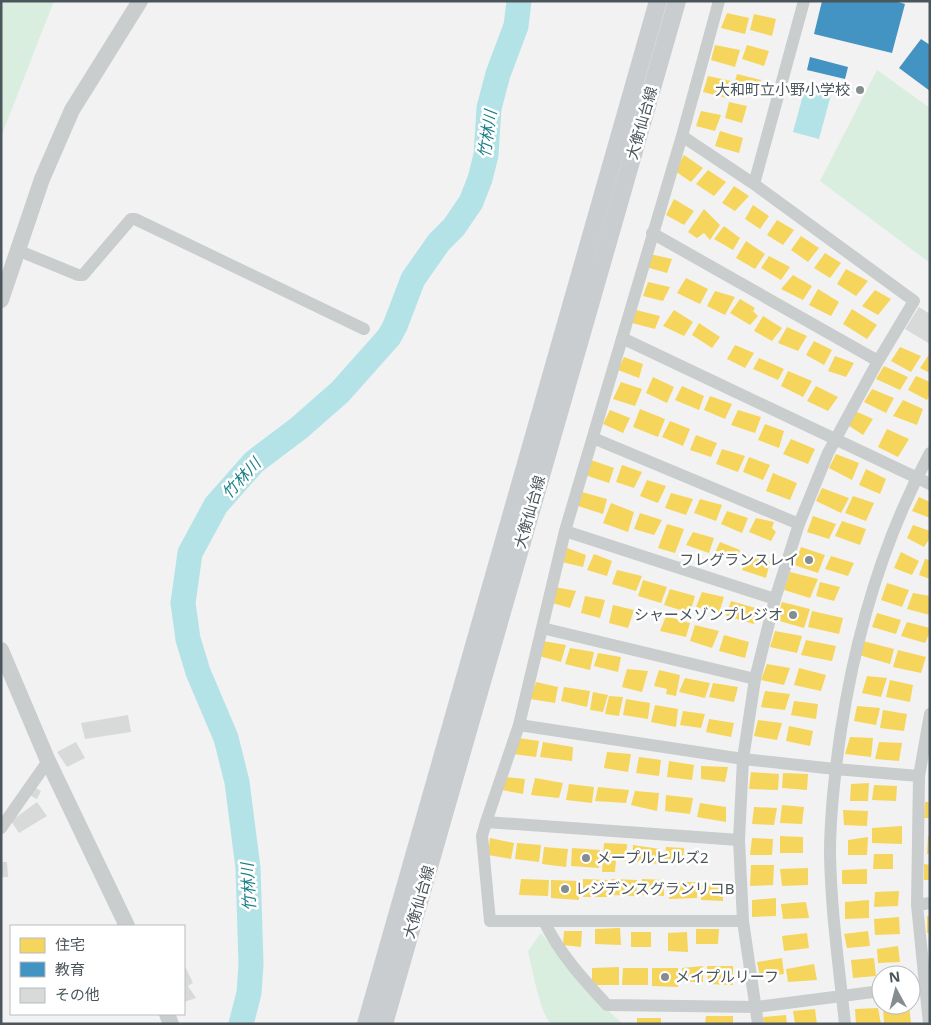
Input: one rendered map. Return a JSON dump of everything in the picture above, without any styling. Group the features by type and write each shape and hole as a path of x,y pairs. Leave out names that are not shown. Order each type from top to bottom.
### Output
{"main road":[{"name":"大衡仙台線","path":"366,1024 658,1"},
{"name":"大衡仙台線","path":"384,1024 677,1"}],"street":[{"path":"1,300 42,179 72,110 140,1"},
{"path":"719,1 682,136 565,531 519,725 482,836 490,921 744,921"},
{"path":"754,184 804,1"},
{"path":"682,136 754,184 914,301 834,440 799,524 775,599 755,679 743,758 740,840 744,921 758,1024"},
{"path":"17,250 78,276 83,275 131,219 135,219 364,329"},
{"path":"652,233 878,361"},
{"path":"622,338 930,484"},
{"path":"593,438 799,524"},
{"path":"845,1024 833,915 830,854 835,769 848,686 876,580 892,534 916,478 930,453"},
{"path":"565,531 775,599"},
{"path":"542,628 755,679"},
{"path":"1,650 48,761 127,925"},
{"path":"929,1024 919,776 930,714"},
{"path":"519,725 743,758 835,769 919,776"},
{"path":"1,828 48,761"},
{"path":"486,822 740,840"},
{"path":"544,921 550,934 576,970 606,1005 756,1007 871,993"}],"green space":[{"path":"1,1 54,1 1,137"},
{"path":"877,70 930,108 930,263 820,181"},
{"path":"541,933 591,995 623,1024 551,1024 540,1001 528,951"}],"water":[{"path":"806,84 832,91 819,139 793,132"}],"building: 住宅":[{"path":"727,13 749,18 745,34 721,28"},
{"path":"754,14 776,19 772,36 750,30"},
{"path":"715,45 740,50 735,67 711,60"},
{"path":"747,45 769,51 764,66 742,59"},
{"path":"737,74 761,80 756,94 733,89"},
{"path":"708,76 731,81 727,98 703,92"},
{"path":"729,102 747,106 742,123 725,118"},
{"path":"701,111 721,115 715,131 696,126"},
{"path":"720,131 743,138 739,153 715,146"},
{"path":"684,155 703,168 691,182 675,171"},
{"path":"708,170 726,182 714,196 696,184"},
{"path":"734,186 749,196 735,211 722,203"},
{"path":"674,199 694,211 684,225 666,215"},
{"path":"753,205 769,216 760,229 745,219"},
{"path":"704,209 720,225 710,240 704,233 697,238 688,232"},
{"path":"777,220 794,230 783,245 767,235"},
{"path":"724,226 740,238 733,250 714,239"},
{"path":"801,236 819,248 808,262 791,250"},
{"path":"746,241 765,254 755,269 736,258"},
{"path":"825,253 841,263 830,278 814,268"},
{"path":"650,254 672,259 667,273 646,267"},
{"path":"769,256 790,267 781,280 761,268"},
{"path":"846,269 868,281 856,296 837,284"},
{"path":"793,275 812,286 803,300 781,289"},
{"path":"686,278 708,289 700,304 677,293"},
{"path":"648,282 670,287 663,301 643,296"},
{"path":"818,289 839,302 831,316 809,305"},
{"path":"875,290 891,299 878,315 862,306"},
{"path":"715,291 735,297 725,315 707,306"},
{"path":"740,299 755,308 753,311 758,316 750,325 730,313"},
{"path":"852,309 877,325 867,339 843,324"},
{"path":"636,310 660,316 655,329 632,323"},
{"path":"674,310 693,322 684,336 663,326"},
{"path":"763,316 782,328 772,341 754,331"},
{"path":"699,323 720,337 712,348 692,335"},
{"path":"787,327 807,336 798,351 778,343"},
{"path":"814,341 832,350 824,365 806,355"},
{"path":"735,345 754,353 745,368 727,359"},
{"path":"900,347 921,356 911,372 891,361"},
{"path":"930,353 930,373 920,368"},
{"path":"835,356 854,363 846,377 828,371"},
{"path":"624,357 643,364 639,378 618,370"},
{"path":"759,358 784,369 778,380 753,369"},
{"path":"884,366 908,377 900,390 876,379"},
{"path":"788,371 812,381 803,397 781,386"},
{"path":"916,376 930,382 930,394 927,400 908,390"},
{"path":"653,377 674,387 667,403 646,393"},
{"path":"621,382 642,389 635,406 613,399"},
{"path":"682,386 704,396 699,410 675,400"},
{"path":"816,386 838,397 828,411 807,401"},
{"path":"872,389 894,398 886,413 864,402"},
{"path":"710,396 732,404 725,419 704,410"},
{"path":"903,400 923,409 917,425 893,416"},
{"path":"640,409 665,419 658,437 633,427"},
{"path":"610,410 630,418 623,433 603,424"},
{"path":"738,410 761,417 755,433 731,425"},
{"path":"855,411 873,419 863,435 848,425"},
{"path":"670,421 690,429 683,446 662,437"},
{"path":"765,424 784,431 779,448 758,440"},
{"path":"887,429 909,439 898,457 878,447"},
{"path":"696,435 717,443 711,457 690,450"},
{"path":"791,439 815,449 808,464 783,454"},
{"path":"722,449 745,456 738,472 716,464"},
{"path":"836,454 859,463 852,480 829,468"},
{"path":"749,457 770,465 763,480 743,472"},
{"path":"591,460 614,468 609,483 585,475"},
{"path":"622,465 642,472 634,488 616,482"},
{"path":"866,469 886,479 880,494 859,485"},
{"path":"773,473 797,483 790,500 766,491"},
{"path":"647,480 666,486 658,503 640,496"},
{"path":"822,488 849,498 841,513 816,501"},
{"path":"582,492 607,499 603,514 578,506"},
{"path":"671,493 693,499 686,515 665,508"},
{"path":"853,496 874,503 866,521 845,513"},
{"path":"919,497 930,502 930,518 912,511"},
{"path":"700,499 722,505 716,521 694,513"},
{"path":"611,503 634,512 628,532 603,523"},
{"path":"727,511 748,518 742,533 721,524"},
{"path":"640,513 662,520 654,535 634,529"},
{"path":"813,516 836,524 829,539 807,532"},
{"path":"756,518 774,522 772,528 776,532 771,541 749,532"},
{"path":"842,521 866,529 860,545 835,536"},
{"path":"667,524 684,529 675,553 658,548"},
{"path":"913,525 930,531 930,538 924,547 907,538"},
{"path":"693,532 714,538 709,553 686,545"},
{"path":"720,542 740,550 736,564 714,554"},
{"name":"フレグランスレイ","path":"801,547 825,555 818,573 794,565"},
{"path":"567,548 586,555 583,567 562,562"},
{"path":"901,552 919,561 912,575 894,568"},
{"path":"594,554 612,561 607,576 587,570"},
{"path":"748,555 770,562 766,578 742,570"},
{"path":"831,556 854,563 848,576 825,569"},
{"path":"925,559 930,560 930,579 919,575"},
{"path":"617,570 642,576 636,591 612,584"},
{"path":"790,572 818,579 810,598 784,590"},
{"path":"643,580 667,587 661,603 638,596"},
{"path":"820,582 840,587 834,601 816,596"},
{"path":"887,583 909,590 902,607 881,600"},
{"path":"555,587 576,591 570,608 552,603"},
{"path":"670,589 695,596 690,613 664,605"},
{"path":"702,592 724,597 719,613 696,607"},
{"path":"913,593 930,596 930,615 907,609"},
{"path":"585,596 605,600 600,618 581,613"},
{"path":"731,601 759,609 754,624 726,616"},
{"name":"シャーメゾンプレジオ","path":"782,602 810,609 804,628 776,620"},
{"path":"613,605 634,610 628,628 609,623"},
{"path":"812,611 843,618 839,634 808,627"},
{"path":"877,613 901,620 896,634 872,627"},
{"path":"666,616 690,623 686,637 660,631"},
{"path":"907,622 930,628 925,643 901,636"},
{"path":"695,625 719,631 712,648 690,641"},
{"path":"775,631 802,636 797,653 770,647"},
{"path":"724,635 749,642 745,658 719,651"},
{"path":"806,640 836,646 832,661 801,655"},
{"path":"543,641 566,645 561,662 539,656"},
{"path":"863,641 894,649 890,664 859,655"},
{"path":"570,648 594,652 590,670 565,664"},
{"path":"898,650 926,657 921,673 893,667"},
{"path":"598,653 621,657 618,672 594,666"},
{"path":"767,664 790,668 784,685 761,680"},
{"path":"799,668 826,675 821,691 794,685"},
{"path":"627,669 648,671 642,692 622,687"},
{"path":"659,670 680,675 676,696 666,694 667,689 654,686"},
{"path":"867,676 887,678 881,697 862,693"},
{"path":"685,678 710,683 705,698 679,692"},
{"path":"890,680 913,685 910,702 886,697"},
{"path":"536,682 558,687 555,703 530,699"},
{"path":"713,683 738,687 734,702 709,697"},
{"path":"564,687 590,691 587,707 561,701"},
{"path":"765,691 790,694 785,710 761,707"},
{"path":"593,692 608,695 603,712 590,710"},
{"path":"609,696 623,697 619,716 605,714"},
{"path":"626,699 650,703 648,719 623,715"},
{"path":"794,701 818,704 816,719 791,715"},
{"path":"655,705 678,709 676,727 651,722"},
{"path":"857,706 880,708 876,725 854,721"},
{"path":"883,710 907,714 904,731 880,728"},
{"path":"683,711 705,714 701,728 680,725"},
{"path":"709,719 734,723 731,737 706,732"},
{"path":"758,720 782,723 777,740 754,736"},
{"path":"789,726 813,731 810,746 786,741"},
{"path":"850,737 873,738 871,757 845,754"},
{"path":"518,738 539,741 536,757 513,754"},
{"path":"543,742 573,747 572,761 540,757"},
{"path":"879,742 902,743 899,761 875,759"},
{"path":"607,752 631,754 628,772 604,768"},
{"path":"639,757 661,760 659,776 636,773"},
{"path":"669,761 694,765 692,780 667,777"},
{"path":"701,766 728,767 725,782 701,779"},
{"path":"751,772 779,774 778,790 749,789"},
{"path":"783,773 808,774 807,790 782,788"},
{"path":"506,777 525,779 523,794 502,790"},
{"path":"535,778 563,783 559,798 531,795"},
{"path":"869,783 868,801 850,801 851,784"},
{"path":"569,784 594,787 592,803 566,800"},
{"path":"874,785 897,786 896,801 872,800"},
{"path":"598,787 629,790 626,803 595,801"},
{"path":"635,791 659,793 657,811 631,805"},
{"path":"666,795 693,798 690,814 665,811"},
{"path":"925,802 930,802 930,818 924,818"},
{"path":"700,803 726,807 726,822 697,817"},
{"path":"782,805 804,807 802,824 780,823"},
{"path":"754,807 777,808 774,825 752,824"},
{"path":"843,810 868,811 867,826 844,825"},
{"path":"902,826 902,844 872,843 872,828"},
{"path":"780,836 803,837 803,853 780,853"},
{"path":"928,836 930,836 930,854 927,854"},
{"path":"868,837 867,855 848,855 848,840"},
{"path":"490,838 514,843 511,859 488,855"},
{"path":"752,838 773,839 772,855 750,855"},
{"path":"517,843 541,845 539,862 515,859"},
{"path":"604,843 627,844 626,861 616,860 615,872 602,872"},
{"path":"633,845 660,849 659,864 632,861"},
{"path":"544,847 568,849 566,867 542,864"},
{"path":"666,847 684,848 683,862 664,860"},
{"name":"メープルヒルズ2","path":"572,848 600,850 599,868 571,866"},
{"path":"874,854 893,854 893,869 873,869"},
{"path":"924,864 930,865 930,880 924,880"},
{"path":"751,865 774,865 773,885 750,886"},
{"path":"808,868 808,885 782,886 780,869"},
{"path":"867,869 867,884 842,884 842,870"},
{"path":"521,879 549,880 548,896 519,895"},
{"path":"583,879 608,880 607,897 583,897"},
{"path":"611,879 637,880 637,896 611,895"},
{"path":"642,879 664,880 664,896 641,895"},
{"name":"レジデンスグランリコB","path":"551,880 579,881 579,900 551,898"},
{"path":"670,882 698,882 697,898 669,899"},
{"path":"701,885 723,886 723,901 701,900"},
{"path":"899,891 898,906 874,907 875,892"},
{"path":"776,898 776,916 752,917 752,900"},
{"path":"869,900 869,918 845,919 845,902"},
{"path":"806,902 809,918 783,919 781,904"},
{"path":"927,916 930,916 930,933 927,933"},
{"path":"899,917 900,934 875,935 874,919"},
{"path":"620,928 621,945 595,944 595,929"},
{"path":"696,929 719,929 718,944 696,944"},
{"path":"564,931 582,931 581,947 563,945"},
{"path":"868,931 870,946 847,948 844,934"},
{"path":"631,932 651,932 651,947 631,947"},
{"path":"687,932 688,952 668,951 668,933"},
{"path":"807,933 809,948 784,951 782,936"},
{"path":"898,946 900,962 878,963 877,949"},
{"path":"782,958 784,974 760,977 757,962"},
{"path":"874,958 875,965 871,965 871,976 853,978 851,960"},
{"path":"814,964 817,980 788,982 786,969"},
{"path":"703,966 703,982 682,982 682,968"},
{"path":"707,966 733,966 733,985 708,984"},
{"path":"619,967 619,985 592,985 592,968"},
{"path":"623,968 648,968 648,985 622,985"},
{"name":"メイプルリーフ","path":"652,968 678,968 678,987 652,986"},
{"path":"871,1008 871,1015 879,1015 881,1024 856,1024 855,1009"},
{"path":"815,1009 817,1024 795,1024 793,1011"},
{"path":"786,1015 787,1024 764,1024 763,1017"},
{"path":"883,1015 910,1015 911,1023 884,1024"},
{"path":"706,1016 733,1016 733,1024 705,1024"},
{"path":"637,1018 661,1018 661,1024 637,1024"}],"building: 教育":[{"path":"822,1 895,1 905,4 892,53 814,34"},
{"path":"921,39 930,45 930,91 899,68"},
{"path":"810,57 848,67 845,79 807,70"}],"building: その他":[{"path":"919,307 930,314 930,344 905,329"},
{"path":"128,715 131,732 85,739 81,723"},
{"path":"76,742 85,758 67,767 57,752"},
{"path":"34,787 41,791 37,799 29,795"},
{"path":"37,802 47,816 19,833 11,821"},
{"path":"1,862 7,862 8,877 1,877"},
{"path":"185,966 193,983 188,986 196,998 185,1002"}],"waterway":[{"name":"竹林川","path":"241,1024 249,993 251,964 248,868 237,782 226,738 198,672 188,639 183,603 190,553 216,505 254,462 299,428 340,392 389,337 413,279 471,202 480,179 486,155 489,108 498,74 516,26 519,1"}],"place":[{"name":"大和町立小野小学校","path":"860,90"},
{"name":"フレグランスレイ","path":"809,560"},
{"name":"シャーメゾンプレジオ","path":"793,615"},
{"name":"メープルヒルズ2","path":"586,858"},
{"name":"レジデンスグランリコB","path":"565,889"},
{"name":"メイプルリーフ","path":"665,977"}]}
